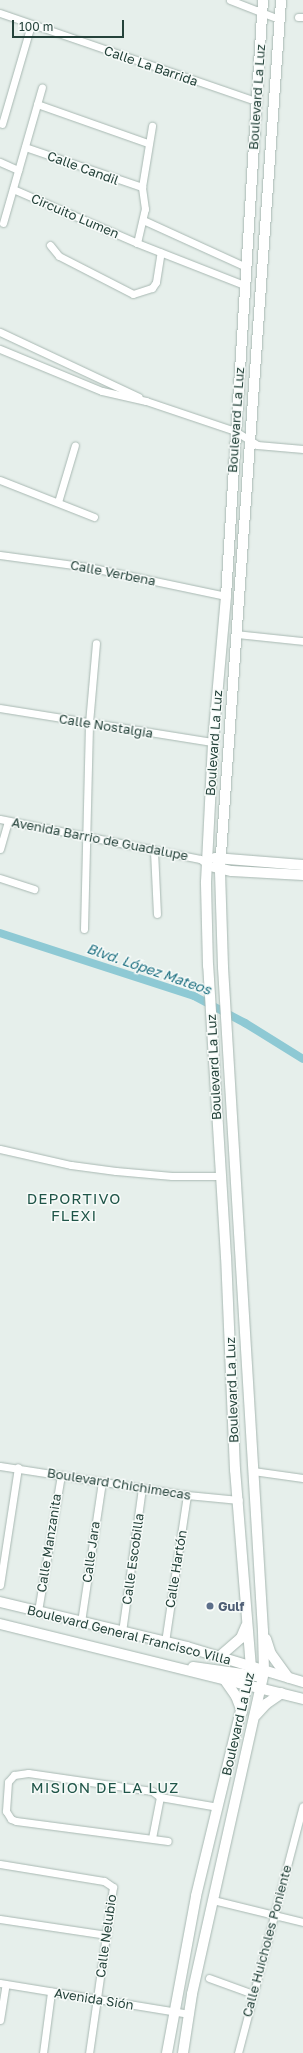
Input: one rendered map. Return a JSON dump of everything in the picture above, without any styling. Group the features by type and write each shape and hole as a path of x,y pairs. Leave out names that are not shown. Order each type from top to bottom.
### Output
{"main road":[{"name":"Boulevard La Luz","path":"166,2053 196,1896 250,1675 239,1500 235,1470 221,1176 208,966 205,860 213,742 226,596 244,285 263,0"},
{"name":"Boulevard La Luz","path":"183,2053 189,2014 213,1900 255,1717 263,1673 263,1631 226,1024 220,864 281,0"},
{"name":"Avenida Barrio de Guadalupe","path":"205,860 220,864 303,875"},
{"name":"Avenida Barrio de Guadalupe","path":"220,864 303,865"},
{"path":"208,966 216,964 223,967"},
{"name":"Boulevard General Francisco Villa","path":"0,1602 165,1642 219,1657 250,1675 261,1688 303,1699"},
{"name":"Boulevard General Francisco Villa","path":"0,1624 178,1669 224,1679 263,1673 288,1677 303,1683"},
{"path":"219,1657 241,1638 247,1624"},
{"path":"263,1631 271,1654 288,1677"},
{"path":"178,1669 203,1667 250,1675 263,1673 303,1683"},
{"path":"224,1679 236,1696 242,1712"},
{"path":"255,1717 266,1704 282,1693"}],"street":[{"path":"230,0 279,19"},
{"name":"Calle La Barrida","path":"0,14 256,101"},
{"path":"2,124 31,25"},
{"path":"3,223 42,87"},
{"path":"37,104 148,143"},
{"name":"Circuito Lumen","path":"137,243 143,220 145,202 142,188 148,143 152,126"},
{"name":"Calle Candil","path":"25,147 142,188"},
{"path":"0,162 18,170"},
{"name":"Circuito Lumen","path":"13,189 137,243 244,285"},
{"path":"143,220 246,267"},
{"path":"50,246 59,256 133,294 152,288 156,282 161,252"},
{"path":"0,332 146,401"},
{"path":"0,349 102,391 146,401 235,431 250,441 265,447 303,449"},
{"path":"58,502 75,445"},
{"path":"0,480 94,517"},
{"name":"Calle Verbena","path":"0,555 88,567 226,596"},
{"path":"236,634 303,641"},
{"path":"84,929 89,723 96,643"},
{"name":"Calle Nostalgia","path":"0,708 213,742"},
{"name":"Avenida Barrio de Guadalupe","path":"0,819 205,860"},
{"path":"0,849 8,821"},
{"path":"154,851 157,914"},
{"path":"0,878 34,889"},
{"path":"0,1148 71,1165 116,1171 172,1176 221,1176"},
{"name":"Boulevard Chichimecas","path":"0,1466 187,1495 239,1500"},
{"path":"0,1585 18,1468"},
{"path":"253,1471 303,1478"},
{"name":"Calle Manzanita","path":"38,1611 61,1475"},
{"name":"Calle Jara","path":"81,1622 102,1482"},
{"name":"Calle Escobilla","path":"122,1632 142,1487"},
{"name":"Calle Hartón","path":"165,1642 187,1495"},
{"path":"168,1841 23,1823 11,1819 6,1808 8,1782 14,1775 23,1773 152,1791 160,1797 218,1807"},
{"path":"152,1838 160,1797"},
{"name":"Calle Huicholes Poniente","path":"238,2053 303,1806"},
{"name":"Calle Nelubio","path":"0,1864 108,1882 113,1890 89,2053"},
{"path":"213,1900 303,1922"},
{"path":"0,1919 107,1935"},
{"path":"209,1978 253,1994"},
{"path":"0,2020 3,1984"},
{"name":"Avenida Sión","path":"3,1984 189,2014"},
{"path":"43,2053 51,1992"}],"waterway":[{"name":"Blvd. López Mateos","path":"0,933 194,996 245,1023 303,1059"}],"place":[{"name":"Gulf","path":"210,1606"}],"district":[{"name":"DEPORTIVO FLEXI","path":"74,1206"},
{"name":"MISION DE LA LUZ","path":"105,1788"}]}
